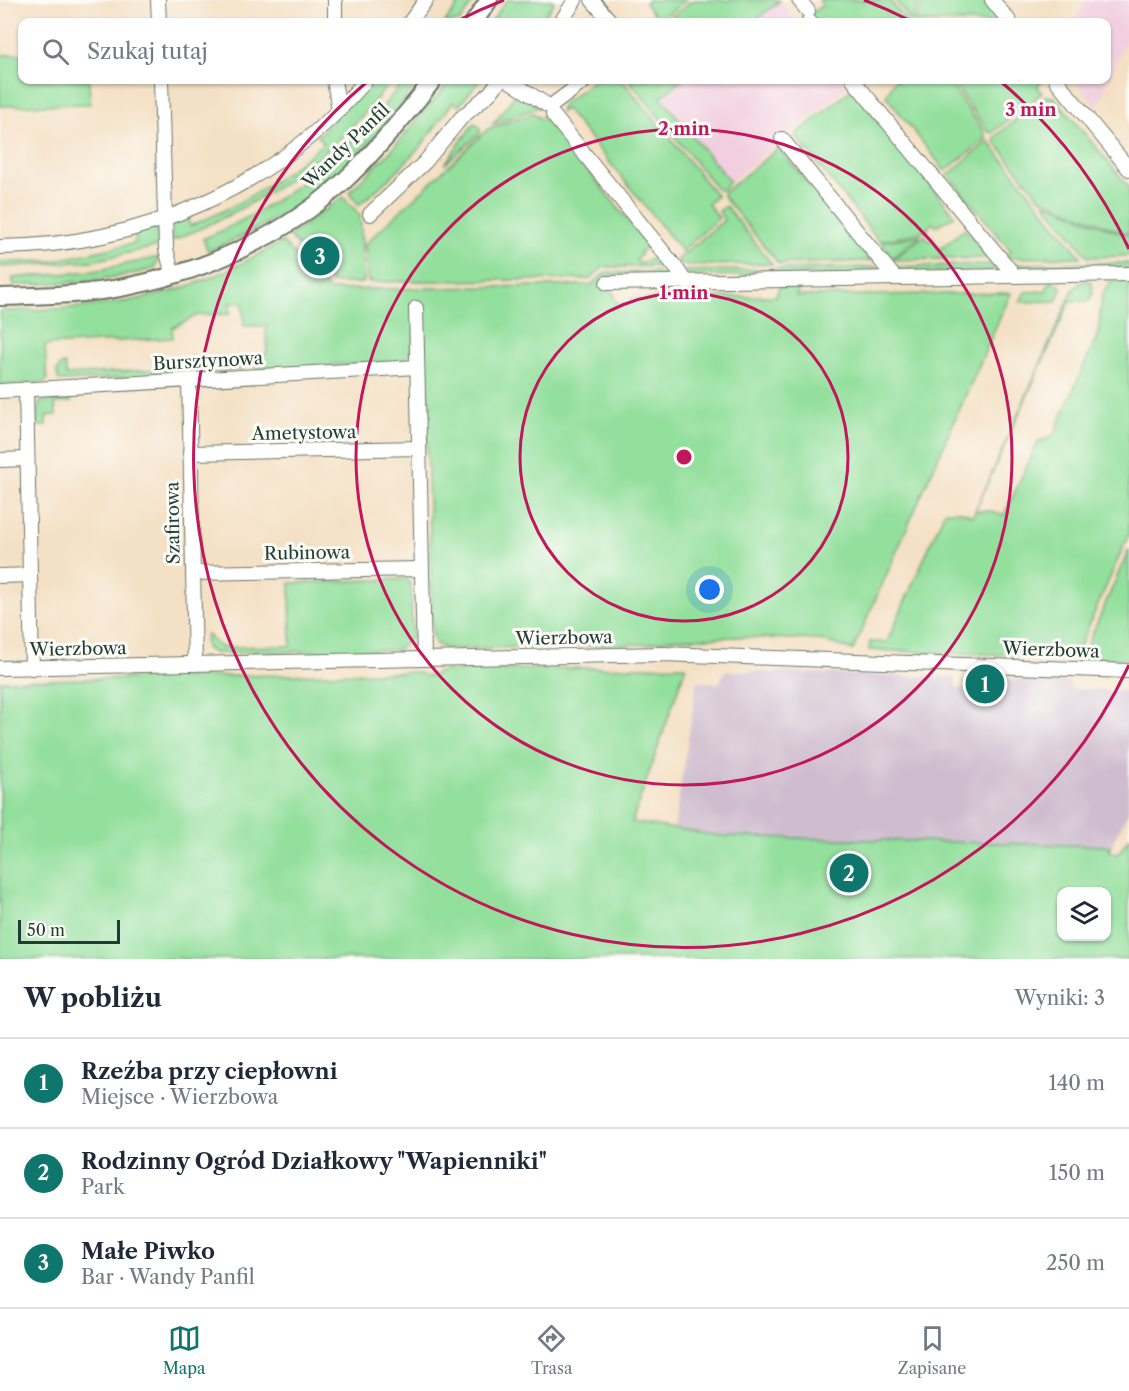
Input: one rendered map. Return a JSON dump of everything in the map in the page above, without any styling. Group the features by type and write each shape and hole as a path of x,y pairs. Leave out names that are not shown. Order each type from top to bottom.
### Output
{"street":[{"path":"158,0 159,18"},
{"path":"335,0 335,18"},
{"path":"413,18 426,0"},
{"path":"477,18 489,0"},
{"path":"564,18 575,0"},
{"path":"592,0 608,18"},
{"path":"992,0 1007,18"},
{"path":"161,84 164,219 166,249 173,275"},
{"path":"335,84 339,110"},
{"path":"0,247 27,247 74,242 164,219 210,201 251,180 293,149 339,110 362,84"},
{"name":"Wandy Panfil","path":"0,297 68,294 113,289 173,275 244,247 311,208 341,184 404,117 430,84"},
{"path":"370,214 424,162 461,118 497,84"},
{"path":"523,84 551,106 581,84"},
{"path":"856,84 1015,276"},
{"path":"1059,84 1129,169"},
{"path":"553,116 686,283"},
{"path":"782,139 895,278"},
{"path":"608,283 1129,274"},
{"path":"416,308 424,659"},
{"name":"Bursztynowa","path":"0,391 417,367"},
{"name":"Szafirowa","path":"189,380 195,664"},
{"path":"26,389 32,668"},
{"name":"Ametystowa","path":"190,453 419,448"},
{"path":"0,460 27,459"},
{"name":"Rubinowa","path":"193,573 421,568"},
{"path":"0,576 30,575"},
{"name":"Wierzbowa","path":"0,668 663,654 1129,671"}],"shaded area":[{"path":"1085,0 1129,0 1129,33 1111,75 1111,18 1077,18"},
{"path":"780,1 794,18 758,18"},
{"path":"677,84 846,84 848,86 730,182 661,96"},
{"path":"1077,84 1107,84 1097,108"},
{"path":"725,671 950,677 954,678 957,688 969,688 973,678 1068,681 1073,689 1129,691 1129,810 1111,846 720,836 674,829 697,681 719,683"}],"green space":[{"path":"462,0 475,0 462,18 448,18"},
{"path":"507,0 552,0 554,2 544,18 494,18"},
{"path":"648,0 686,0 663,18 657,18 645,3"},
{"path":"693,0 780,0 758,18 670,18"},
{"path":"819,0 889,0 904,18 812,18 809,15 823,5"},
{"path":"895,0 919,0 913,18 909,18"},
{"path":"923,0 985,0 1000,18 916,18"},
{"path":"18,54 18,84 89,84 90,104 0,106 0,55"},
{"path":"368,84 379,86 388,84 346,133 294,176 235,212 172,241 172,228 175,223 187,217 190,226 227,209 260,190 324,143 318,136"},
{"path":"401,84 416,84 386,124 348,165 327,183 259,228 208,251 203,239 261,209 314,173 362,130"},
{"path":"448,84 477,84 459,106 453,102 421,146 359,205 349,192 390,152"},
{"path":"589,84 625,84 717,196 708,204 719,218 682,251 566,109 560,112 563,104"},
{"path":"632,84 677,84 661,97 730,182 722,190 718,190"},
{"path":"893,84 951,84 984,132 986,139 945,171 886,96"},
{"path":"955,84 1040,84 1037,87 1042,93 992,133 987,131"},
{"path":"852,89 955,216 936,226 933,223 927,228 928,231 879,241 795,135"},
{"path":"517,92 539,107 493,124"},
{"path":"1045,96 1054,97 1129,187 1129,233 1040,198 995,142 995,137"},
{"path":"533,113 539,118 546,119 649,246 640,252 641,255 636,259 639,264 647,260 654,260 668,266 603,267 590,279 368,282 365,244 488,129"},
{"path":"474,123 480,128 480,133 444,165"},
{"path":"988,141 1081,257 1004,258 1011,251 948,175"},
{"path":"779,148 871,261 779,264 723,196 723,193"},
{"path":"343,197 360,215 364,281 362,283 332,283 289,236"},
{"path":"1044,202 1129,235 1129,256 1088,257"},
{"path":"726,206 772,264 682,265 677,260 724,220 719,211"},
{"path":"154,228 158,232 159,246 93,261 0,267 0,262 53,261 136,243 134,234"},
{"path":"965,229 989,258 892,260 925,235 929,241 932,239 940,249"},
{"path":"921,235 893,257 881,242"},
{"path":"282,242 329,290 591,285 605,273 670,272 672,277 603,278 604,289 613,293 617,304 629,303 631,299 776,296 779,287 800,287 796,296 1011,293 853,650 820,640 736,637 670,639 648,644 446,649 436,644 433,637 423,307 409,356 403,361 258,370 255,368 256,361 267,353 266,326 244,326 243,303 230,303 230,314 198,315 172,328 173,338 45,345 47,380 45,382 0,385 0,311 81,307 161,294 212,277"},
{"path":"159,257 153,269 135,273 83,281 13,285 13,278 94,271"},
{"path":"1129,263 1129,268 1012,270 1008,264"},
{"path":"997,264 1002,270 898,273 892,267"},
{"path":"877,267 880,273 690,276 685,271"},
{"path":"1051,281 1059,284 1061,289 1056,301 1020,302 1025,292 1045,291"},
{"path":"1091,281 1093,293 1089,301 1070,301 975,511 1073,290 1081,282"},
{"path":"1111,281 1129,281 1129,534 1079,648 1074,648 1068,657 869,650 870,642 887,642 945,511 960,511 973,516 975,511 991,511 1004,515 1038,442 1053,436 1098,334 1102,295"},
{"path":"238,355 244,362 242,370 187,374 184,371 185,365 192,357 193,368 238,365"},
{"path":"166,359 173,366 172,375 61,381 58,379 57,371 61,365 65,364 66,375 166,369"},
{"path":"70,399 71,402 55,403 56,415 46,416 46,426 37,426 37,410 40,402"},
{"path":"1129,549 1129,659 1094,658 1085,651"},
{"path":"408,580 411,586 412,637 395,650 214,653 206,648 205,636 207,635 220,647 291,646 290,583"},
{"path":"686,666 632,822 720,836 1111,846 1109,851 1118,854 1129,838 1129,959 0,959 0,681 417,672 429,676 441,671"}],"place":[{"name":"Małe Piwko","path":"320,256"},
{"name":"Rzeźba przy ciepłowni","path":"985,684"},
{"name":"Rodzinny Ogród Działkowy \"Wapienniki\"","path":"849,873"}]}
